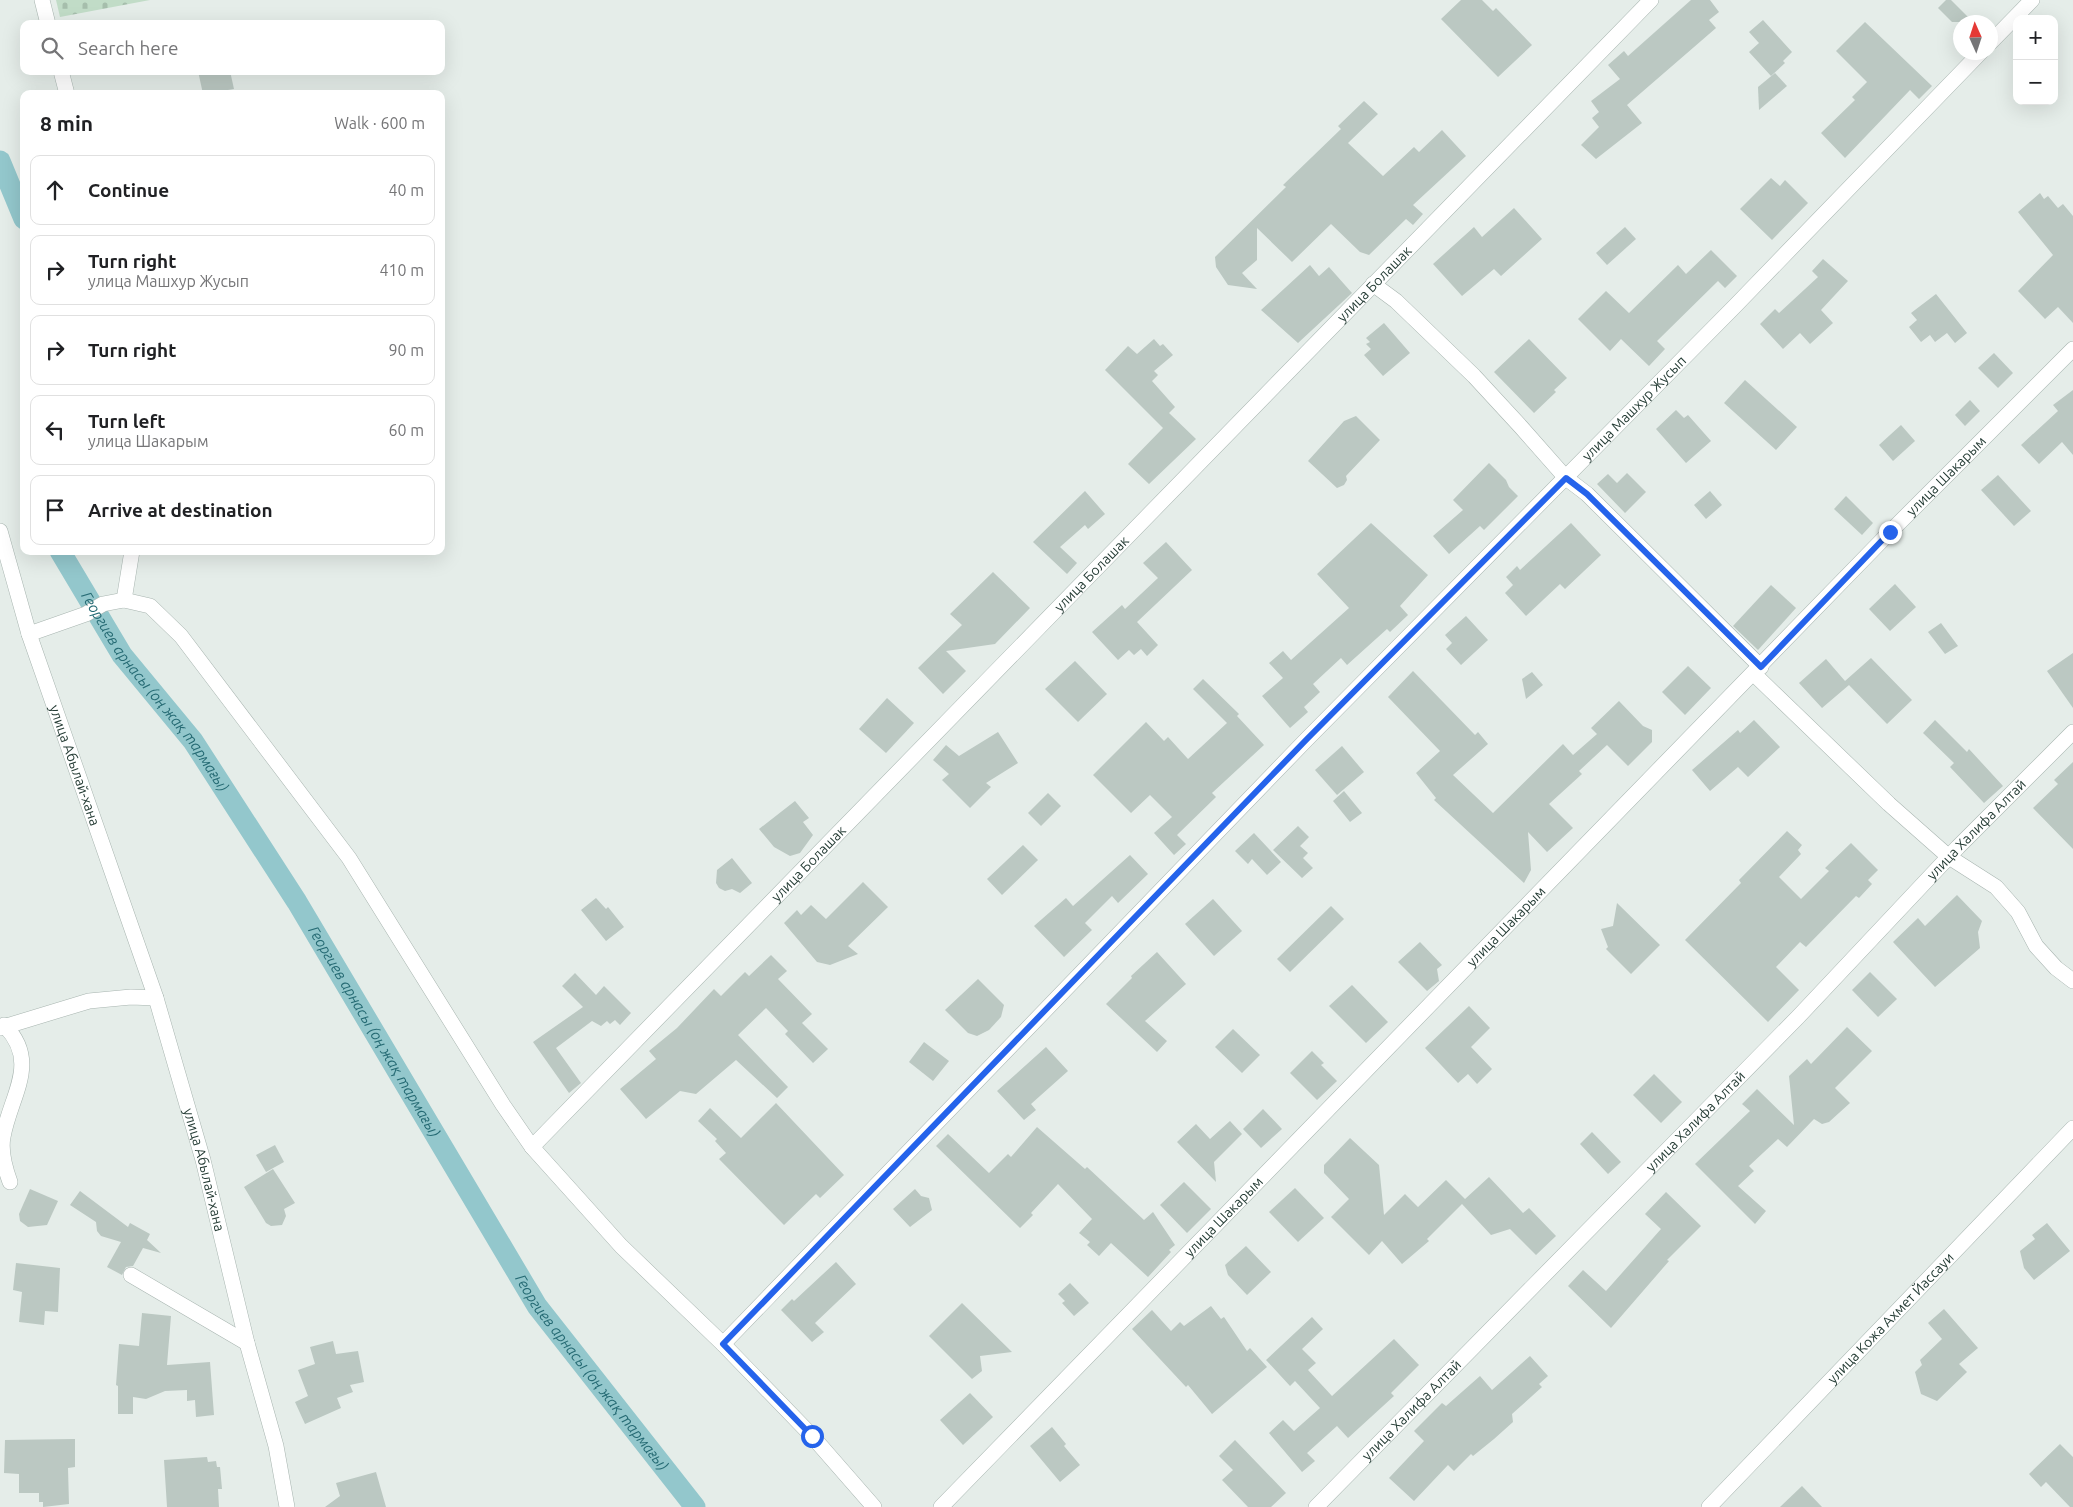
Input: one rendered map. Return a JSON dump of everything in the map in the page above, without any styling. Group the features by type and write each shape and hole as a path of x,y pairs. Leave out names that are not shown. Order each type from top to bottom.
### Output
{"street":[{"path":"42,0 47,20"},
{"name":"улица Болашак","path":"532,1147 1651,0"},
{"path":"1998,34 2032,0"},
{"name":"улица Машхур Жусып","path":"723,1344 1292,754 1566,478 1973,60"},
{"path":"62,75 66,90"},
{"path":"1373,284 1396,301 1474,376 1522,426 1566,478 1587,494 1889,804 1949,857 1996,887 2018,912 2036,946 2056,968 2073,981"},
{"name":"улица Шакарым","path":"941,1507 1758,670 1890,532 2073,349"},
{"name":"улица Абылай-хана","path":"0,531 29,634 156,998 203,1160 247,1342 276,1446 288,1507"},
{"path":"124,600 131,555"},
{"path":"29,634 86,614 103,604 124,600 150,606 182,636 349,858 503,1105 532,1147 620,1246 723,1344 812,1436 874,1507"},
{"name":"улица Халифа Алтай","path":"1316,1507 1791,1024 1949,857 2073,732"},
{"path":"2,1027 89,1001 131,997 156,998"},
{"path":"2,1027 14,1036 20,1048 22,1078 2,1138 4,1164 10,1182"},
{"name":"улица Кожа Ахмет Йассауи","path":"1709,1507 2073,1128"},
{"path":"131,1275 247,1342"}],"green space":[{"path":"56,0 150,0 60,17"}],"building":[{"path":"1461,0 1482,0 1493,11 1496,8 1532,45 1498,77 1441,19"},
{"path":"1691,0 1710,0 1719,12 1709,20 1716,28 1627,105 1642,123 1596,159 1581,145 1599,127 1592,118 1599,112 1591,101 1620,79 1608,65 1624,51 1628,56"},
{"path":"1946,0 1951,0 1966,15 1953,15 1952,22 1938,8"},
{"path":"1763,20 1792,52 1783,61 1785,63 1771,76 1749,52 1759,43 1749,32"},
{"path":"1865,22 1932,86 1919,99 1910,90 1845,158 1821,133 1855,100 1852,97 1867,82 1836,51"},
{"path":"1775,73 1787,86 1759,110 1758,87"},
{"path":"199,75 231,75 234,89 202,90"},
{"path":"1364,101 1378,114 1348,143 1383,176 1414,147 1419,152 1442,130 1466,156 1413,205 1423,214 1413,225 1406,219 1369,255 1360,252 1331,224 1292,262 1257,228 1257,260 1242,273 1257,289 1228,285 1216,267 1215,257 1286,187 1283,185 1341,129 1338,126"},
{"path":"1771,178 1780,186 1785,180 1808,203 1772,240 1740,209"},
{"path":"2040,193 2044,199 2048,196 2058,208 2063,204 2073,216 2073,323 2058,307 2045,319 2018,291 2053,255 2018,212"},
{"path":"1514,208 1542,239 1501,276 1494,269 1462,296 1433,264 1474,227 1482,237"},
{"path":"1625,227 1636,239 1607,265 1596,253"},
{"path":"1711,250 1737,276 1725,288 1718,281 1657,341 1665,349 1649,366 1621,339 1610,351 1578,319 1606,291 1629,313 1678,265 1686,274"},
{"path":"1823,259 1848,281 1821,310 1833,323 1810,344 1800,333 1783,349 1760,324 1775,309 1779,313 1818,277 1812,271"},
{"path":"1310,265 1319,276 1329,267 1352,293 1298,343 1261,310"},
{"path":"1936,294 1967,333 1955,343 1947,333 1935,342 1930,335 1921,342 1909,327 1917,320 1911,313"},
{"path":"1384,323 1410,353 1383,376 1364,355 1371,349 1366,344 1370,342 1366,338"},
{"path":"1154,339 1160,346 1163,344 1173,355 1154,371 1158,375 1152,381 1175,407 1169,413 1196,439 1149,484 1128,464 1163,428 1105,370 1128,346 1137,354"},
{"path":"1529,339 1567,378 1554,390 1556,392 1534,413 1494,372"},
{"path":"1994,353 2013,373 1998,388 1978,368"},
{"path":"1745,380 1797,427 1776,450 1724,403"},
{"path":"2073,390 2073,455 2062,442 2039,464 2021,445 2058,411 2053,405"},
{"path":"1970,400 1980,411 1965,426 1955,415"},
{"path":"1676,410 1684,418 1688,415 1711,441 1686,463 1656,429"},
{"path":"1356,416 1380,440 1346,476 1347,480 1344,485 1337,488 1308,461 1344,421"},
{"path":"1901,425 1915,441 1893,461 1879,445"},
{"path":"1489,463 1506,480 1509,487 1518,496 1484,530 1480,526 1449,554 1433,536 1463,510 1453,500"},
{"path":"1627,473 1646,492 1625,513 1597,484 1608,474 1617,483"},
{"path":"1998,475 2031,511 2014,526 1981,490"},
{"path":"1085,491 1105,514 1088,529 1085,525 1060,547 1077,563 1067,574 1033,542"},
{"path":"1710,491 1722,505 1706,519 1694,505"},
{"path":"1846,496 1873,523 1862,535 1834,509"},
{"path":"1371,523 1428,575 1400,606 1408,615 1390,632 1387,629 1347,665 1341,658 1313,684 1320,692 1304,707 1308,712 1290,728 1262,696 1283,678 1269,663 1283,651 1291,660 1349,608 1317,574"},
{"path":"1571,523 1601,555 1565,589 1560,584 1526,616 1505,593 1513,585 1506,577 1517,566 1520,570"},
{"path":"1166,542 1192,570 1137,622 1158,645 1147,656 1141,649 1134,655 1129,650 1118,660 1092,632 1122,605 1125,609 1158,578 1143,563"},
{"path":"993,572 1030,608 995,644 946,651 966,671 943,694 918,668 962,625 950,614"},
{"path":"1895,584 1916,607 1890,631 1869,609"},
{"path":"1771,585 1796,608 1758,650 1733,626"},
{"path":"1466,616 1488,640 1461,665 1446,649 1452,643 1445,635"},
{"path":"1941,623 1958,646 1945,654 1928,632"},
{"path":"2073,653 2073,708 2047,671"},
{"path":"1871,658 1912,700 1887,724 1849,685 1822,708 1799,683 1826,659 1845,681"},
{"path":"1075,661 1107,694 1078,722 1045,689"},
{"path":"1688,666 1711,688 1685,715 1662,692"},
{"path":"1413,671 1475,735 1478,732 1488,744 1453,775 1493,813 1563,744 1573,755 1597,734 1591,728 1619,701 1643,726 1652,730 1652,742 1628,766 1607,745 1579,771 1582,774 1549,804 1573,828 1547,852 1528,832 1531,870 1524,883 1434,800 1436,798 1416,773 1440,751 1388,697"},
{"path":"1532,672 1543,685 1526,699 1522,679"},
{"path":"1203,679 1239,714 1237,716 1264,745 1212,793 1216,797 1177,835 1186,844 1174,855 1154,833 1172,817 1150,795 1131,813 1093,775 1146,722 1164,741 1168,737 1188,759 1227,723 1193,689"},
{"path":"887,698 914,723 886,753 859,729"},
{"path":"1754,720 1780,747 1748,777 1738,767 1710,791 1692,770 1738,730 1740,733"},
{"path":"1935,720 1967,752 1969,749 2003,786 1984,803 1950,767 1954,763 1923,733"},
{"path":"998,732 1018,763 986,783 991,787 970,808 942,780 949,774 933,760 946,745 959,756"},
{"path":"1342,746 1364,772 1337,795 1315,770"},
{"path":"2073,762 2073,849 2033,808 2058,784 2054,780"},
{"path":"1344,791 1362,813 1350,822 1333,801"},
{"path":"1048,793 1061,806 1041,826 1028,813"},
{"path":"795,801 809,818 803,822 813,835 800,853 790,856 774,847 759,829"},
{"path":"1298,826 1309,837 1300,846 1308,853 1303,858 1313,868 1302,878 1273,850"},
{"path":"1787,831 1802,845 1798,850 1801,854 1779,877 1801,899 1829,871 1825,868 1851,843 1878,870 1868,880 1872,884 1859,898 1856,896 1806,947 1800,942 1776,967 1799,990 1768,1022 1685,940 1741,883 1739,880"},
{"path":"1254,833 1281,862 1267,875 1252,859 1248,864 1235,851"},
{"path":"1023,845 1038,860 1002,895 987,879"},
{"path":"1130,855 1148,874 1118,903 1112,896 1085,923 1092,930 1064,957 1034,926 1066,898 1073,906"},
{"path":"732,858 752,883 740,893 732,889 725,891 719,888 716,883 717,870"},
{"path":"863,882 888,907 848,946 858,954 830,965 817,962 784,923 797,910 801,915 811,905 826,919"},
{"path":"1957,895 1982,921 1978,932 1980,948 1935,987 1893,942 1918,918 1925,926"},
{"path":"596,898 606,909 608,907 624,927 606,941 581,910"},
{"path":"1213,899 1242,931 1214,956 1185,924"},
{"path":"1617,903 1660,945 1631,974 1606,949 1608,947 1601,929 1613,926"},
{"path":"1331,906 1344,919 1290,972 1277,959"},
{"path":"1420,942 1442,965 1437,969 1439,981 1427,991 1398,962"},
{"path":"1157,952 1186,984 1145,1021 1167,1041 1157,1052 1106,1004 1132,978 1131,976"},
{"path":"771,955 787,971 778,979 812,1014 802,1023 828,1049 813,1063 785,1034 788,1031 766,1008 738,1035 788,1087 777,1098 736,1060 696,1094 680,1091 646,1119 620,1089 656,1059 649,1051 677,1028 714,989 721,996 745,972 749,976"},
{"path":"1870,972 1897,999 1878,1017 1852,990"},
{"path":"575,973 596,995 604,986 631,1013 620,1025 615,1020 610,1024 607,1021 601,1026 592,1021 556,1048 581,1083 569,1093 533,1042 583,1007 562,986"},
{"path":"978,979 1004,1005 1001,1017 989,1030 977,1036 968,1033 945,1010"},
{"path":"1352,985 1388,1022 1366,1043 1329,1006"},
{"path":"1469,1006 1490,1028 1471,1047 1492,1069 1477,1084 1468,1074 1458,1083 1425,1048"},
{"path":"1847,1027 1872,1051 1835,1088 1850,1103 1829,1122 1822,1124 1814,1119 1787,1147 1778,1139 1749,1166 1754,1171 1738,1186 1766,1211 1755,1224 1695,1164 1750,1111 1742,1104 1757,1089 1794,1125 1789,1076 1807,1059 1811,1064"},
{"path":"1233,1029 1260,1055 1242,1073 1215,1047"},
{"path":"924,1042 949,1061 933,1081 909,1062"},
{"path":"1046,1047 1068,1071 1031,1104 1036,1110 1024,1120 997,1091"},
{"path":"1312,1051 1324,1063 1321,1065 1337,1081 1317,1100 1290,1073"},
{"path":"1654,1074 1682,1102 1661,1123 1633,1095"},
{"path":"776,1103 844,1175 820,1198 816,1194 784,1225 719,1159 726,1153 715,1141 717,1139 698,1121 710,1108 741,1138"},
{"path":"1263,1109 1282,1129 1261,1148 1243,1129"},
{"path":"1230,1121 1242,1134 1214,1162 1216,1182 1177,1142 1196,1124 1210,1139"},
{"path":"1037,1127 1085,1169 1087,1167 1144,1220 1153,1212 1175,1245 1148,1277 1111,1243 1099,1256 1087,1245 1090,1242 1079,1233 1092,1219 1058,1184 1020,1228 936,1146 948,1134 989,1173 1008,1154 1011,1157"},
{"path":"1592,1132 1621,1162 1608,1174 1580,1144"},
{"path":"1350,1138 1379,1165 1384,1215 1405,1194 1418,1207 1446,1180 1465,1199 1489,1177 1523,1213 1529,1208 1556,1236 1536,1255 1510,1229 1491,1235 1462,1204 1427,1239 1429,1241 1402,1264 1382,1241 1369,1255 1331,1217 1349,1199 1324,1173 1324,1165"},
{"path":"275,1145 284,1162 266,1172 256,1155"},
{"path":"273,1169 295,1203 284,1209 286,1216 282,1225 271,1226 266,1223 244,1187"},
{"path":"1184,1182 1211,1209 1187,1233 1160,1205"},
{"path":"1295,1188 1324,1218 1298,1242 1269,1212"},
{"path":"30,1189 58,1201 47,1225 28,1227 20,1221 19,1214"},
{"path":"915,1189 921,1196 929,1198 932,1210 910,1227 893,1209"},
{"path":"80,1191 128,1227 130,1223 150,1234 147,1240 161,1253 143,1248 133,1266 126,1267 122,1275 107,1267 121,1242 101,1236 97,1231 96,1222 70,1205"},
{"path":"1666,1192 1701,1226 1667,1260 1669,1261 1611,1328 1568,1286 1583,1270 1606,1291 1661,1229 1645,1214"},
{"path":"2047,1223 2070,1251 2034,1280 2024,1268 2020,1251 2035,1239 2032,1235"},
{"path":"1246,1246 1271,1272 1247,1295 1228,1275 1225,1265"},
{"path":"836,1262 856,1284 815,1323 824,1332 812,1342 781,1310 792,1299 794,1301"},
{"path":"16,1263 60,1268 58,1312 45,1311 44,1325 19,1322 22,1292 13,1290"},
{"path":"1070,1283 1089,1303 1074,1316 1062,1303 1065,1301 1058,1294"},
{"path":"962,1303 1012,1352 980,1356 982,1371 972,1379 929,1336"},
{"path":"1211,1306 1221,1319 1224,1317 1247,1351 1250,1348 1267,1367 1212,1414 1188,1385 1186,1387 1132,1329 1152,1310 1171,1331 1180,1322 1184,1326"},
{"path":"1944,1309 1978,1348 1959,1364 1967,1372 1937,1401 1921,1394 1915,1372 1922,1365 1920,1360 1942,1339 1928,1323"},
{"path":"142,1313 171,1316 167,1365 210,1362 214,1415 196,1417 195,1400 187,1401 187,1390 165,1391 146,1399 133,1397 133,1414 118,1414 118,1386 116,1385 119,1344 139,1346"},
{"path":"1312,1317 1323,1329 1302,1349 1316,1363 1308,1370 1332,1396 1394,1339 1419,1365 1391,1393 1394,1396 1348,1438 1337,1426 1307,1453 1315,1461 1302,1472 1269,1433 1283,1420 1294,1431 1320,1408 1295,1381 1290,1386 1266,1360"},
{"path":"333,1341 336,1354 358,1351 364,1382 350,1385 353,1392 337,1398 341,1408 305,1424 295,1402 308,1396 298,1370 315,1364 310,1347"},
{"path":"1530,1356 1548,1376 1539,1384 1542,1387 1512,1414 1513,1422 1494,1439 1473,1456 1471,1454 1454,1471 1448,1465 1414,1501 1389,1478 1424,1441 1414,1431 1442,1403 1446,1406 1480,1376 1492,1390"},
{"path":"970,1393 993,1417 963,1445 940,1420"},
{"path":"1052,1427 1066,1444 1064,1446 1080,1465 1060,1482 1030,1446"},
{"path":"75,1439 75,1467 68,1468 69,1504 43,1507 43,1502 39,1502 39,1493 19,1493 19,1474 4,1473 5,1440"},
{"path":"1235,1440 1286,1493 1271,1507 1248,1507 1222,1480 1233,1470 1219,1456"},
{"path":"2060,1444 2073,1457 2073,1507 2070,1507 2046,1482 2041,1487 2029,1474"},
{"path":"207,1457 208,1462 216,1461 217,1467 220,1467 222,1489 218,1489 219,1507 167,1507 164,1460"},
{"path":"376,1472 386,1507 325,1507 340,1496 336,1483"},
{"path":"1802,1486 1822,1507 1780,1507"}],"waterway":[{"name":"Георгиев арнасы (оң жақ тармағы)","path":"0,161 20,209"},
{"name":"Георгиев арнасы (оң жақ тармағы)","path":"62,555 122,655 193,741 297,902 537,1306 695,1507"}],"route":[{"path":"812,1436 723,1344 794,1268 1306,740 1566,478 1587,494 1761,667 1890,532"}]}
